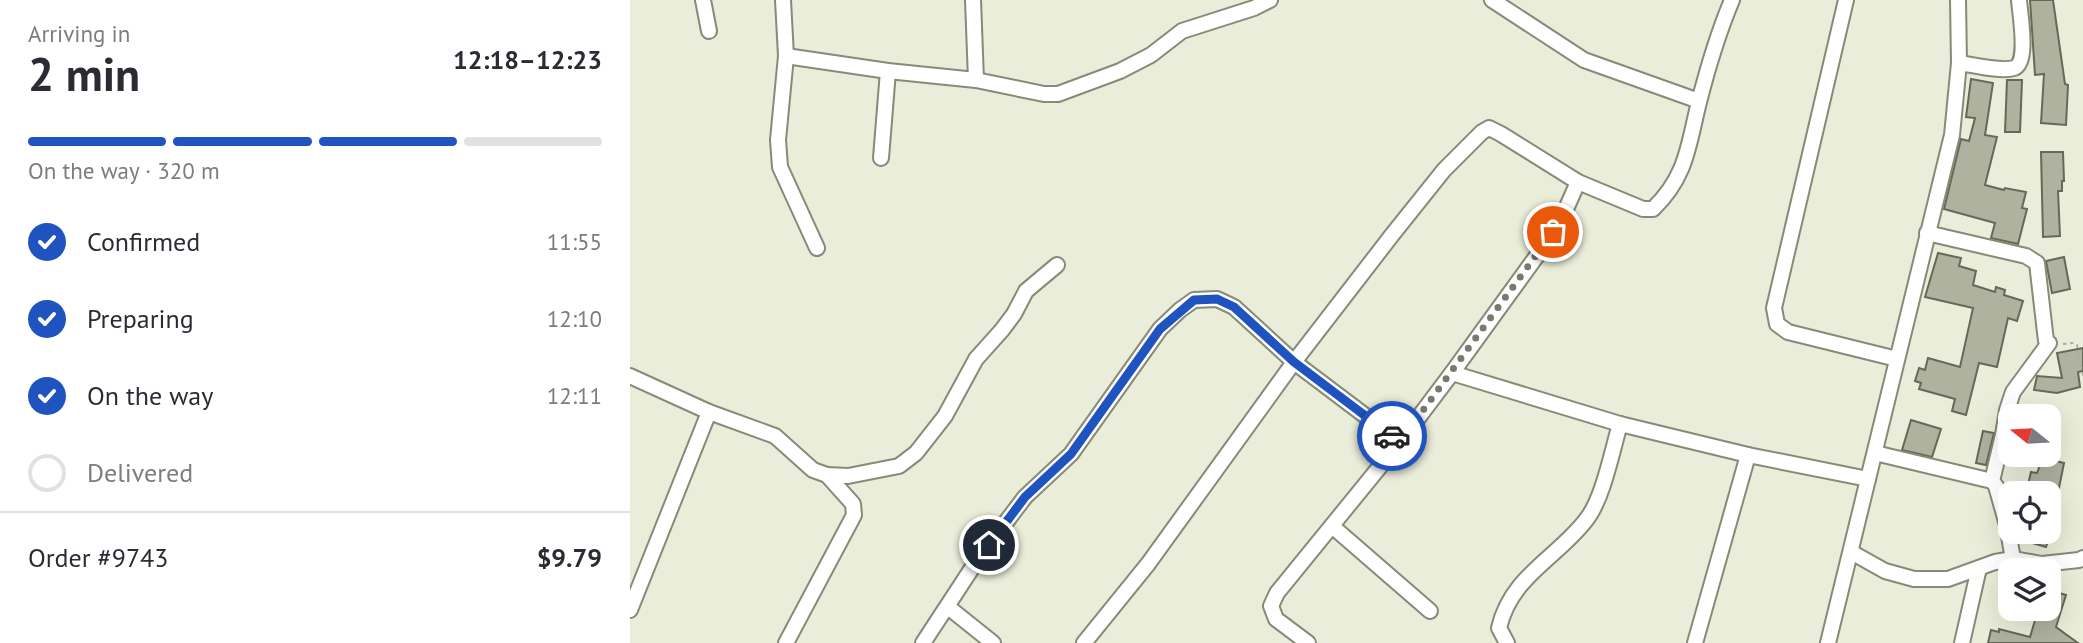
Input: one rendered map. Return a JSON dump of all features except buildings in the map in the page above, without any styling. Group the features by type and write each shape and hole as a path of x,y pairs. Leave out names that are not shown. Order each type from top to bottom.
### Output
{"street":[{"path":"703,0 709,31"},
{"path":"783,0 786,56 778,140 780,167 817,248"},
{"path":"973,0 976,80"},
{"path":"786,56 976,80 1044,94 1058,94 1120,71 1151,55 1182,32 1270,0"},
{"path":"1492,0 1584,60 1699,101"},
{"path":"1084,643 1148,564 1294,362 1444,170 1482,132 1489,128 1578,182 1643,209 1653,209 1676,182 1685,160 1718,33 1732,0"},
{"path":"1846,0 1774,307 1776,324 1788,332 1897,359"},
{"path":"1828,643 1952,135 1959,63 1958,0"},
{"path":"1959,63 2002,69 2013,69 2019,65 2023,54 2019,0"},
{"path":"881,158 888,71"},
{"path":"1308,643 1276,619 1271,606 1278,593 1452,373 1544,246 1562,218 1578,182"},
{"path":"1927,233 2033,258 2037,263 2046,341 2049,343 2014,392 2007,410 1992,481"},
{"path":"630,376 709,412 775,436 813,470 827,475 848,476 899,466 916,453 945,416 976,359 1014,314 1026,291 1057,265"},
{"path":"923,643 978,559 1025,497 1071,454 1160,329 1194,300 1217,299 1234,307 1294,362 1400,442"},
{"path":"1452,373 1620,424 1748,455 1868,479"},
{"path":"630,610 709,412"},
{"path":"1507,643 1499,628 1502,614 1523,582 1575,534 1589,517 1602,485 1620,424"},
{"path":"1875,453 1992,481 1996,486 2007,525 2013,558"},
{"path":"1695,643 1748,455"},
{"path":"786,643 854,515 853,505 827,475"},
{"path":"1332,526 1430,611"},
{"path":"1851,552 1885,571 1914,579 1948,579 1998,562"},
{"path":"2061,563 2083,558"},
{"path":"1962,643 1979,568"},
{"path":"948,607 993,643"}],"path":[{"path":"2049,343 2052,345 2073,342 2077,345 2083,376"}],"way so far":[{"path":"1392,436 1400,442 1553,232"}],"route":[{"path":"989,545 1025,497 1071,454 1160,329 1194,300 1217,299 1234,307 1294,362 1392,436"}]}
